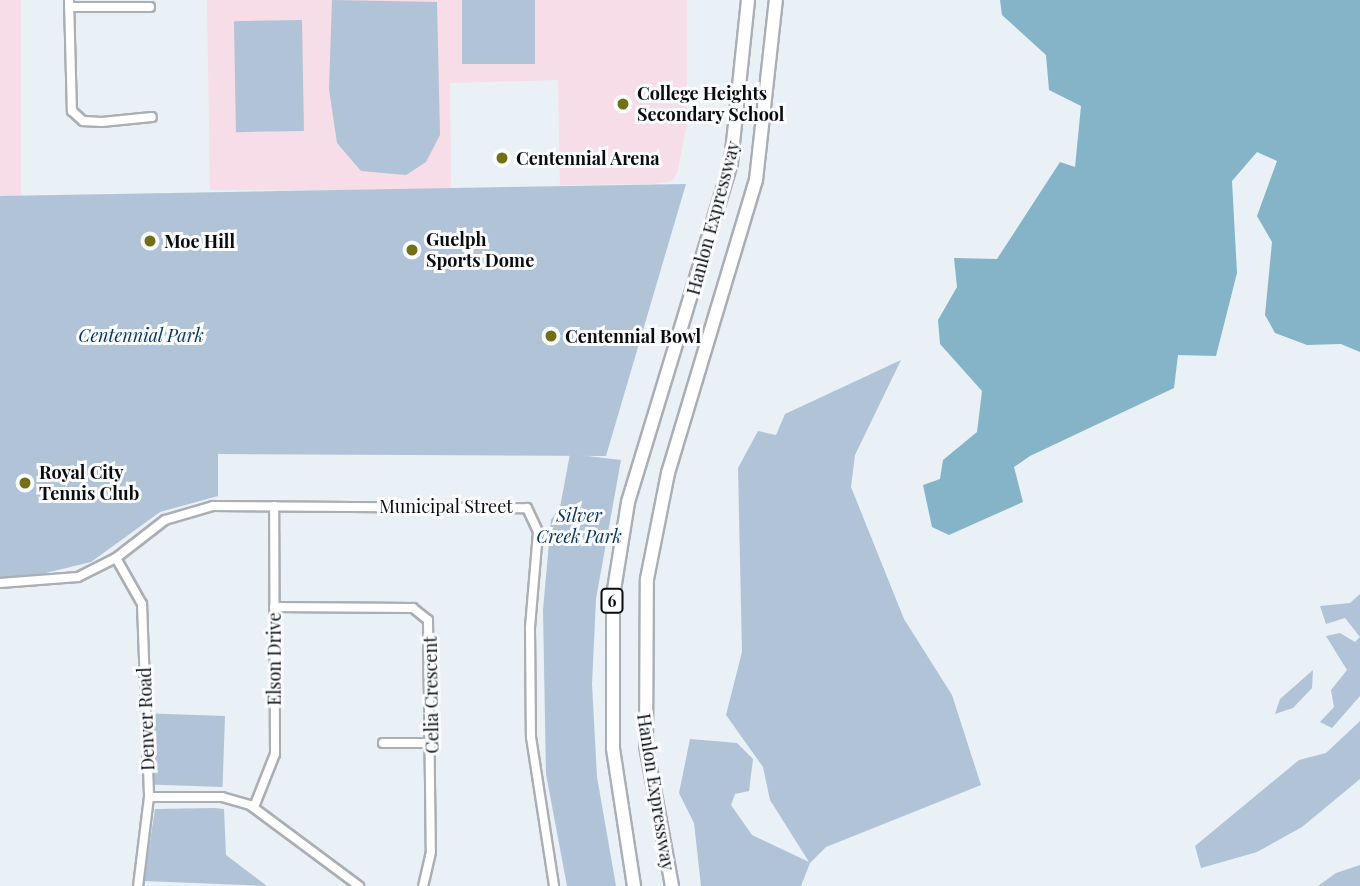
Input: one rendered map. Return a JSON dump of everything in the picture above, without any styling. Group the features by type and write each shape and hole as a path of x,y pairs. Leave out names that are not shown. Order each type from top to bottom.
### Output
{"highway":[{"name":"Hanlon Expressway","path":"634,886 614,760 612,596 628,502 731,162 748,0"},
{"name":"Hanlon Expressway","path":"672,886 646,747 647,579 668,473 751,201 772,77 776,0"}],"street":[{"path":"150,8 69,4 72,111 83,121 152,117"},
{"name":"Municipal Street","path":"0,583 78,577 116,558 177,514 214,506 520,505 535,515 530,727 554,886"},
{"name":"Elson Drive","path":"254,807 275,754 274,506"},
{"name":"Denver Road","path":"116,558 142,604 149,797 138,886"},
{"name":"Celia Crescent","path":"274,607 414,608 424,614 430,626 432,743 431,852 423,886"},
{"path":"383,743 432,743"},
{"path":"149,797 222,797 254,807 359,886"}],"shaded area":[{"path":"0,0 21,0 21,196 0,196"},
{"path":"207,0 687,0 687,124 677,173 672,181 652,184 560,185 558,80 450,83 451,191 210,190"},
{"path":"1000,0 1360,0 1360,352 1341,344 1307,345 1275,333 1265,315 1272,242 1257,216 1277,161 1257,152 1232,181 1237,273 1216,356 1178,355 1174,388 1030,456 1014,467 1023,502 949,535 932,527 923,485 940,479 943,460 977,432 982,391 940,344 938,320 957,287 954,258 997,259 1060,162 1075,167 1081,106 1049,90 1046,55 1002,15"}],"green space":[{"path":"332,0 437,2 440,135 426,162 406,175 361,171 337,143 329,89"},
{"path":"462,0 535,0 535,64 462,64"},
{"path":"302,20 304,131 236,132 234,21"},
{"name":"Centennial Park","path":"686,184 606,456 218,454 218,496 160,512 91,562 0,584 0,196"},
{"path":"901,360 855,455 851,487 904,619 952,695 981,785 826,847 810,863 801,886 701,886 694,823 679,793 690,739 737,743 753,759 749,791 735,794 731,805 752,835 809,862 770,800 763,767 726,715 742,652 738,468 758,431 776,435 785,414"},
{"name":"Silver Creek Park","path":"570,454 621,460 596,599 592,684 597,777 616,886 567,886 546,774 543,610 551,520 560,507"},
{"path":"1360,594 1360,637 1345,618 1326,624 1320,606 1350,603"},
{"path":"1340,633 1355,642 1360,637 1360,696 1332,728 1320,722 1334,707 1331,690 1347,670 1326,636"},
{"path":"1313,670 1312,688 1293,708 1275,714 1280,699"},
{"path":"153,713 225,716 223,787 151,784"},
{"path":"1360,721 1360,779 1302,827 1257,852 1201,868 1195,846 1299,760 1326,753"},
{"path":"155,809 224,809 226,855 267,886 144,881"},
{"path":"1360,865 1360,886 1318,886 1336,873"}],"place":[{"name":"College Heights Secondary School","path":"623,104"},
{"name":"Centennial Arena","path":"502,158"},
{"name":"Moe Hill","path":"150,241"},
{"name":"Guelph Sports Dome","path":"412,250"},
{"name":"Centennial Bowl","path":"551,336"},
{"name":"Royal City Tennis Club","path":"25,483"}]}
